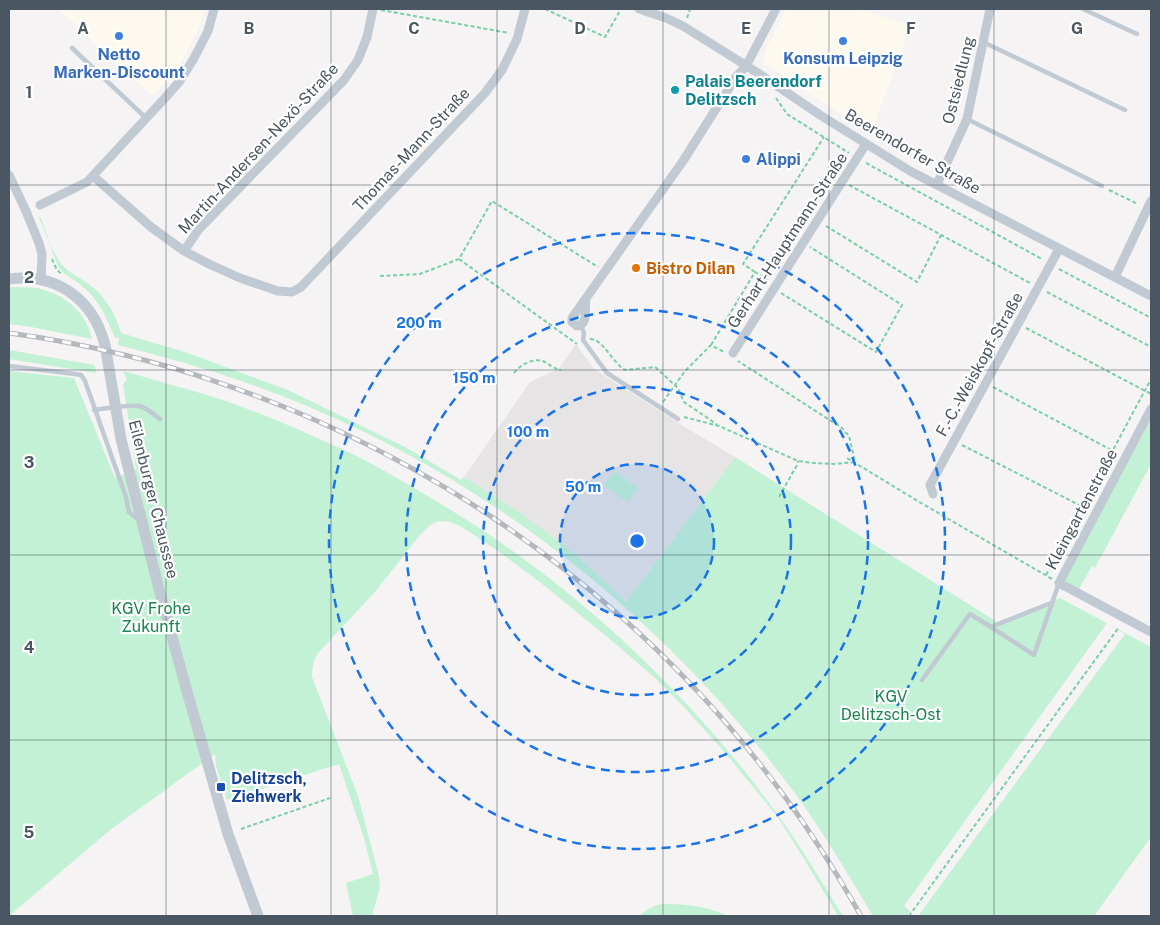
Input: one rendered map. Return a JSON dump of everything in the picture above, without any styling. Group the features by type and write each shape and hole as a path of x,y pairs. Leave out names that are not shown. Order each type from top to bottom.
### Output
{"street":[{"path":"40,205 87,182 179,82 208,31 214,9"},
{"name":"Martin-Andersen-Nexö-Straße","path":"184,251 199,229 344,80 358,60 367,37 373,9"},
{"name":"Thomas-Mann-Straße","path":"184,251 240,278 278,291 292,292 301,287 485,93 502,70 517,39 525,9"},
{"name":"Beerendorfer Straße","path":"639,9 683,26 866,144 910,170 1151,296"},
{"path":"581,326 585,319 584,307 586,300 683,161 736,78 746,66 776,9"},
{"name":"Ostsiedlung","path":"937,184 968,119 990,9"},
{"name":"Gerhart-Hauptmann-Straße","path":"728,352 774,288 866,144"},
{"path":"9,175 39,243 42,254 41,280"},
{"path":"93,176 150,227 184,251"},
{"path":"1115,277 1149,205"},
{"name":"F.-C.-Weiskopf-Straße","path":"932,494 930,484 1059,249"},
{"name":"Eilenburger Chaussee","path":"9,279 41,280 54,283 74,295 83,302 102,335 121,439 188,695 230,841 258,916"},
{"name":"Kleingartenstraße","path":"1151,409 1059,583 1151,632"}],"lane":[{"path":"1083,9 1137,34"},
{"path":"983,42 1125,110"},
{"path":"72,48 146,118"},
{"path":"968,119 1102,186"},
{"path":"581,326 584,333 583,340 607,374 678,419"},
{"path":"9,366 81,376 85,381 126,497 129,512 142,522"},
{"path":"94,410 139,406 160,419"},
{"path":"922,680 970,614 1034,655 1059,583"},
{"path":"992,627 1051,603"}],"path":[{"path":"373,9 518,34"},
{"path":"545,9 605,37 621,9"},
{"path":"773,92 787,114 858,158 1151,318"},
{"path":"803,243 902,305 876,352 774,288 773,283 743,264 824,137"},
{"path":"842,182 1151,347"},
{"path":"1102,186 1149,205"},
{"path":"380,276 420,274 458,259 492,201 605,272"},
{"path":"817,221 917,282 941,235"},
{"path":"458,259 578,345"},
{"path":"660,407 684,371 711,345 755,272"},
{"path":"1018,324 1151,394"},
{"path":"583,340 593,338 599,341 614,361 625,370 655,367 676,384 684,402 719,426"},
{"path":"711,345 728,352 737,360 842,428 849,436 855,462"},
{"path":"514,373 526,363 539,360 555,369 561,370"},
{"path":"1046,576 1151,379"},
{"path":"986,383 1125,458"},
{"path":"678,419 685,416 719,426 798,461 834,464 855,462"},
{"path":"954,441 1095,514"},
{"path":"847,458 1059,583"},
{"path":"779,498 798,465 798,461"},
{"path":"909,916 1125,618"},
{"path":"240,829 330,798"}],"shaded area":[{"path":"58,9 205,9 198,30 179,67 153,96"},
{"path":"786,9 859,9 911,25 871,133 764,64 767,47"},
{"path":"576,344 594,369 735,457 626,602 578,556 464,477 530,382 560,367"}],"green space":[{"name":"KGV Delitzsch-Ost","path":"40,216 58,260 71,273 99,293 116,318 121,333 188,353 288,390 407,448 461,480 464,477 519,512 578,556 626,602 735,457 997,622 1060,598 1107,623 904,906 910,911 907,916 873,916 805,807 743,728 688,667 629,611 566,558 499,510 430,467 357,429 282,396 242,381 118,345 119,337 115,338 106,316 98,303 88,291 60,269 39,218"},
{"path":"9,287 37,288 65,299 85,320 92,339 9,324"},
{"path":"9,350 95,365 96,373 9,359"},
{"name":"KGV Frohe Zukunft","path":"9,371 74,378 115,478 136,469 123,384 127,380 123,371 226,401 313,436 384,470 476,526 527,561 575,599 665,681 707,726 746,773 791,833 843,916 838,916 777,816 722,749 655,678 541,583 498,551 460,526 443,521 430,525 420,535 374,593 318,653 313,668 312,677 358,796 379,876 380,887 372,916 353,916 346,883 373,874 364,838 339,764 227,800 216,766 215,754 110,830 9,916"},
{"path":"1151,409 1151,464 1095,568 1092,566 1077,593 1059,583"},
{"path":"614,471 638,488 628,502 604,486"},
{"path":"1111,626 1151,647 1151,837 1094,916 918,916 1125,634"},
{"path":"663,904 696,906 728,916 639,916 653,907"}],"railway":[{"path":"9,333 121,354 230,386 335,429 435,482 530,544 619,615 700,694 785,797 820,847 861,916"}],"place":[{"name":"Netto Marken-Discount","path":"119,36"},
{"name":"Konsum Leipzig","path":"843,41"},
{"name":"Palais Beerendorf Delitzsch","path":"675,90"},
{"name":"Alippi","path":"746,159"},
{"name":"Bistro Dilan","path":"636,268"},
{"name":"Delitzsch, Ziehwerk","path":"221,787"}]}
